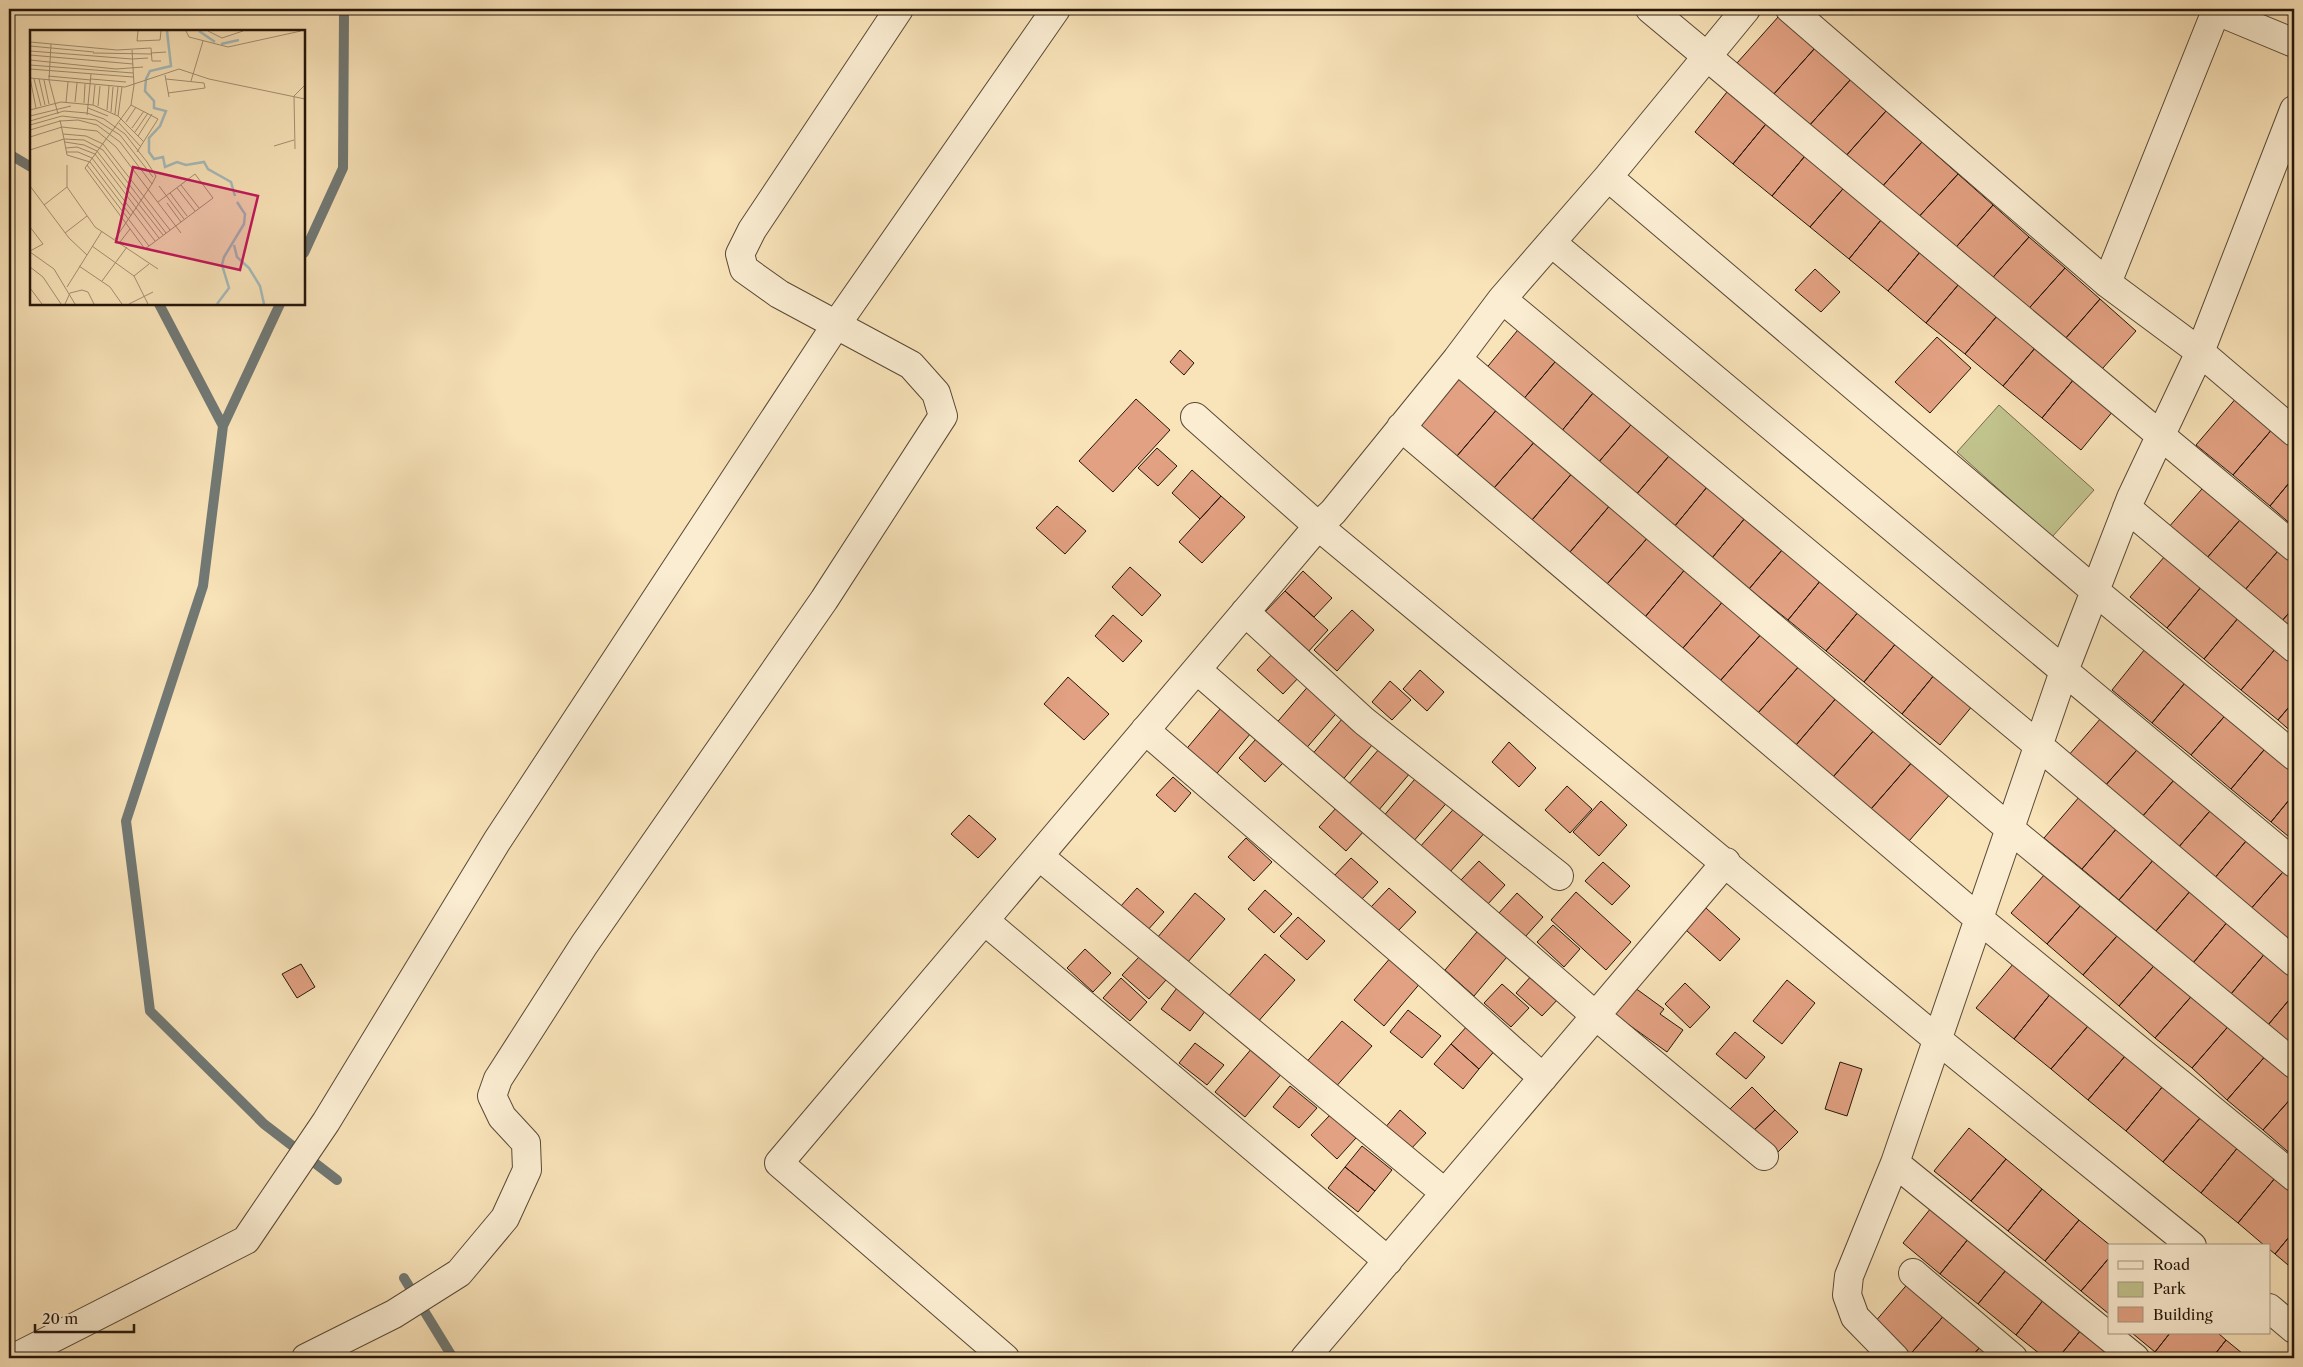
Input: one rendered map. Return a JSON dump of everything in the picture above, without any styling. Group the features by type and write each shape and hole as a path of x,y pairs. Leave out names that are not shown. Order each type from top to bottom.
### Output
{"street":[{"path":"306,1358 394,1314 459,1273 505,1218 528,1170 526,1143 502,1117 492,1096 498,1079 584,945 824,600 942,416 936,393 910,366 779,294 744,269 740,254 752,230 899,9"},
{"path":"14,1358 246,1240 326,1122 497,841 836,325 1056,9"},
{"path":"1650,9 2294,547"},
{"path":"1005,1358 779,1163 1318,526 1333,512 1457,359 1502,298 1608,177 1746,9"},
{"path":"1790,9 2107,283 2200,352 2294,432"},
{"path":"2107,283 2214,10 2294,43"},
{"path":"1895,1358 1855,1317 1847,1295 1849,1276 1894,1163 1938,1040 2064,671 2127,508 2200,352 2294,110"},
{"path":"1608,177 2095,591 2294,756"},
{"path":"1552,243 2294,863"},
{"path":"1502,298 2039,746 2294,962"},
{"path":"1457,359 2010,829 2294,1064"},
{"path":"1195,416 1318,526 1726,862 1938,1040 2190,1244"},
{"path":"1401,427 1979,919 2294,1177"},
{"path":"2127,508 2294,648"},
{"path":"1246,612 1364,721 1558,876"},
{"path":"1197,670 1596,1016 1764,1156"},
{"path":"1145,730 1424,971 1543,1078"},
{"path":"1039,856 1445,1193"},
{"path":"1305,1358 1726,862"},
{"path":"984,921 1388,1261"},
{"path":"1894,1163 2134,1358"},
{"path":"1913,1273 2013,1358"},
{"path":"2270,1309 2294,1329"}],"green space":[{"path":"1999,405 2094,490 2052,537 1957,452"}],"building":[{"path":"1779,16 1815,48 1773,95 1737,63"},
{"path":"1815,48 1851,79 1808,127 1773,95"},
{"path":"1851,79 1886,111 1844,158 1808,127"},
{"path":"1731,87 1770,119 1733,164 1695,132"},
{"path":"1886,111 1922,142 1880,189 1844,158"},
{"path":"1770,119 1809,151 1772,196 1733,164"},
{"path":"1922,142 1958,174 1915,221 1880,189"},
{"path":"1809,151 1848,183 1810,227 1772,196"},
{"path":"1958,174 1993,205 1951,253 1915,221"},
{"path":"1848,183 1886,214 1849,259 1810,227"},
{"path":"1993,205 2029,237 1987,284 1951,253"},
{"path":"1886,214 1925,246 1888,291 1849,259"},
{"path":"2029,237 2065,268 2023,315 1987,284"},
{"path":"1925,246 1964,278 1926,323 1888,291"},
{"path":"2065,268 2100,299 2058,347 2023,315"},
{"path":"1815,269 1840,292 1821,312 1795,290"},
{"path":"1964,278 2002,310 1965,354 1926,323"},
{"path":"2100,299 2136,331 2094,378 2058,347"},
{"path":"2002,310 2041,341 2003,386 1965,354"},
{"path":"1522,325 1560,356 1521,402 1484,371"},
{"path":"1937,337 1971,368 1930,413 1895,382"},
{"path":"2041,341 2079,373 2042,418 2003,386"},
{"path":"1180,350 1194,363 1184,375 1170,362"},
{"path":"1560,356 1598,387 1560,433 1521,402"},
{"path":"2079,373 2118,405 2081,450 2042,418"},
{"path":"1461,375 1499,407 1457,456 1419,424"},
{"path":"1598,387 1636,419 1597,464 1560,433"},
{"path":"2238,396 2274,427 2233,475 2196,445"},
{"path":"1136,399 1170,430 1113,492 1079,461"},
{"path":"1499,407 1537,439 1494,488 1457,456"},
{"path":"1636,419 1674,450 1635,496 1597,464"},
{"path":"2274,427 2294,444 2294,477 2270,506 2233,475"},
{"path":"1537,439 1574,471 1532,520 1494,488"},
{"path":"1157,448 1177,466 1158,486 1138,468"},
{"path":"1674,450 1712,481 1674,527 1635,496"},
{"path":"1192,470 1221,496 1200,519 1172,493"},
{"path":"1574,471 1612,503 1570,552 1532,520"},
{"path":"2294,477 2294,527 2270,506"},
{"path":"1712,481 1750,512 1712,558 1674,527"},
{"path":"2208,482 2246,513 2206,559 2168,528"},
{"path":"1221,496 1245,517 1202,563 1179,542"},
{"path":"1612,503 1650,535 1607,584 1570,552"},
{"path":"1057,506 1086,531 1065,554 1036,528"},
{"path":"1750,512 1788,543 1749,589 1712,558"},
{"path":"2246,513 2283,545 2244,591 2206,559"},
{"path":"1650,535 1687,567 1645,617 1607,584"},
{"path":"1788,543 1826,574 1788,620 1749,589"},
{"path":"2283,545 2294,554 2294,607 2281,622 2244,591"},
{"path":"2165,556 2202,586 2167,628 2130,597"},
{"path":"1130,567 1161,595 1142,616 1112,587"},
{"path":"1687,567 1725,599 1683,648 1645,617"},
{"path":"1303,571 1332,598 1314,617 1285,591"},
{"path":"1826,574 1864,605 1826,651 1788,620"},
{"path":"2202,586 2239,617 2204,659 2167,628"},
{"path":"1285,591 1328,630 1307,653 1264,613"},
{"path":"1725,599 1763,632 1720,681 1683,648"},
{"path":"1864,605 1902,636 1864,682 1826,651"},
{"path":"2294,607 2294,633 2281,622"},
{"path":"1352,610 1374,630 1337,671 1314,650"},
{"path":"1113,615 1142,641 1123,662 1095,636"},
{"path":"2239,617 2276,648 2241,690 2204,659"},
{"path":"1763,632 1801,664 1758,713 1720,681"},
{"path":"1902,636 1940,668 1902,714 1864,682"},
{"path":"2149,644 2189,678 2152,723 2112,690"},
{"path":"2276,648 2294,663 2294,701 2278,720 2241,690"},
{"path":"1275,651 1301,675 1283,694 1257,670"},
{"path":"1801,664 1838,696 1796,745 1758,713"},
{"path":"1940,668 1978,699 1940,745 1902,714"},
{"path":"1420,670 1444,692 1427,711 1403,689"},
{"path":"1068,677 1109,714 1084,740 1044,704"},
{"path":"2189,678 2229,711 2191,755 2152,723"},
{"path":"1390,681 1411,700 1392,720 1372,702"},
{"path":"1311,683 1341,708 1303,752 1273,727"},
{"path":"1838,696 1876,728 1833,777 1796,745"},
{"path":"2294,701 2294,734 2278,720"},
{"path":"1221,708 1251,733 1213,778 1183,753"},
{"path":"2108,710 2144,742 2104,787 2068,756"},
{"path":"2229,711 2269,744 2231,789 2191,755"},
{"path":"1348,712 1378,738 1340,783 1310,757"},
{"path":"1876,728 1914,760 1871,809 1833,777"},
{"path":"1256,739 1283,763 1265,782 1239,758"},
{"path":"1386,741 1416,766 1378,811 1348,785"},
{"path":"1509,742 1536,768 1519,787 1492,762"},
{"path":"2144,742 2180,773 2141,818 2104,787"},
{"path":"2269,744 2294,764 2294,794 2271,822 2231,789"},
{"path":"1914,760 1952,792 1909,841 1871,809"},
{"path":"1420,773 1450,799 1412,843 1382,818"},
{"path":"2180,773 2216,804 2177,849 2141,818"},
{"path":"1173,777 1191,793 1175,812 1156,795"},
{"path":"1567,786 1592,809 1570,833 1545,810"},
{"path":"2294,794 2294,841 2271,822"},
{"path":"2080,796 2118,827 2082,869 2044,838"},
{"path":"1601,801 1627,825 1599,856 1573,832"},
{"path":"1458,804 1488,829 1449,873 1419,848"},
{"path":"2216,804 2252,834 2213,880 2177,849"},
{"path":"1337,807 1364,831 1346,851 1319,827"},
{"path":"969,815 996,839 978,858 951,834"},
{"path":"2118,827 2155,858 2119,900 2082,869"},
{"path":"2252,834 2289,865 2249,911 2213,880"},
{"path":"1246,838 1272,862 1254,881 1228,857"},
{"path":"1351,858 1378,882 1360,901 1333,877"},
{"path":"2155,858 2192,889 2156,931 2119,900"},
{"path":"1479,861 1505,885 1488,904 1461,880"},
{"path":"1603,862 1630,886 1612,905 1585,881"},
{"path":"2289,865 2294,870 2294,932 2286,942 2249,911"},
{"path":"2051,867 2087,898 2047,944 2011,913"},
{"path":"1137,888 1164,912 1146,932 1120,907"},
{"path":"1389,888 1416,912 1398,931 1371,907"},
{"path":"2192,889 2229,920 2193,963 2156,931"},
{"path":"1265,890 1292,914 1274,933 1248,909"},
{"path":"1576,892 1631,942 1606,970 1551,920"},
{"path":"1195,893 1225,919 1187,963 1157,938"},
{"path":"1517,893 1543,917 1525,937 1499,913"},
{"path":"2087,898 2123,929 2083,975 2047,944"},
{"path":"1706,908 1740,939 1720,961 1686,930"},
{"path":"1298,917 1325,941 1307,960 1280,936"},
{"path":"2229,920 2267,951 2231,994 2193,963"},
{"path":"1553,925 1580,949 1564,967 1537,942"},
{"path":"1482,926 1512,951 1474,996 1445,970"},
{"path":"2123,929 2159,960 2119,1006 2083,975"},
{"path":"2294,932 2294,950 2286,942"},
{"path":"1085,949 1111,973 1093,992 1067,968"},
{"path":"2267,951 2294,974 2294,994 2268,1025 2231,994"},
{"path":"1265,954 1295,980 1256,1024 1226,999"},
{"path":"1140,956 1166,980 1149,999 1122,975"},
{"path":"1392,956 1422,981 1384,1026 1354,1000"},
{"path":"2019,957 2056,987 2014,1039 1976,1008"},
{"path":"2159,960 2196,991 2155,1038 2119,1006"},
{"path":"301,964 315,987 297,998 282,974"},
{"path":"1533,974 1560,997 1542,1016 1516,993"},
{"path":"1121,978 1147,1002 1130,1021 1103,998"},
{"path":"1787,980 1815,1003 1782,1044 1753,1021"},
{"path":"1685,983 1710,1007 1690,1028 1665,1004"},
{"path":"1502,984 1529,1008 1511,1027 1484,1003"},
{"path":"1631,985 1664,1009 1660,1014 1683,1030 1667,1052 1611,1012"},
{"path":"2056,987 2094,1019 2051,1069 2014,1039"},
{"path":"1177,988 1206,1010 1190,1031 1161,1009"},
{"path":"2196,991 2232,1022 2192,1068 2155,1038"},
{"path":"2294,994 2294,1047 2268,1025"},
{"path":"1408,1010 1441,1036 1422,1058 1390,1032"},
{"path":"2094,1019 2131,1049 2088,1100 2051,1069"},
{"path":"1342,1021 1372,1046 1333,1090 1304,1065"},
{"path":"2232,1022 2268,1053 2227,1100 2192,1068"},
{"path":"1468,1025 1497,1048 1479,1069 1451,1044"},
{"path":"1735,1032 1765,1057 1746,1079 1716,1054"},
{"path":"1195,1043 1224,1065 1207,1085 1179,1063"},
{"path":"1451,1044 1479,1069 1463,1089 1434,1064"},
{"path":"1253,1047 1283,1072 1245,1117 1215,1092"},
{"path":"2131,1049 2168,1080 2126,1131 2088,1100"},
{"path":"2268,1053 2294,1076 2294,1095 2263,1130 2227,1100"},
{"path":"1840,1062 1862,1069 1847,1116 1825,1109"},
{"path":"2168,1080 2206,1111 2163,1162 2126,1131"},
{"path":"1290,1086 1317,1108 1299,1128 1273,1107"},
{"path":"1752,1087 1775,1110 1752,1132 1729,1110"},
{"path":"2294,1095 2294,1157 2263,1130"},
{"path":"1400,1110 1426,1133 1409,1151 1384,1129"},
{"path":"1775,1110 1798,1132 1775,1155 1752,1132"},
{"path":"2206,1111 2243,1141 2201,1193 2163,1162"},
{"path":"1330,1115 1356,1138 1337,1159 1311,1135"},
{"path":"1969,1128 2006,1159 1971,1201 1934,1171"},
{"path":"2243,1141 2280,1172 2238,1223 2201,1193"},
{"path":"1362,1146 1392,1170 1375,1191 1345,1167"},
{"path":"2006,1159 2042,1189 2008,1231 1971,1201"},
{"path":"1345,1167 1375,1191 1358,1212 1328,1188"},
{"path":"2280,1172 2294,1184 2294,1231 2275,1254 2270,1250 2270,1244 2263,1244 2238,1223"},
{"path":"2042,1189 2079,1220 2045,1261 2008,1231"},
{"path":"1935,1203 1973,1233 1940,1274 1903,1243"},
{"path":"2079,1220 2109,1244 2108,1259 2081,1291 2045,1261"},
{"path":"2294,1231 2294,1270 2275,1254"},
{"path":"1973,1233 2011,1264 1978,1304 1940,1274"},
{"path":"2108,1259 2108,1313 2081,1291"},
{"path":"2011,1264 2048,1294 2016,1335 1978,1304"},
{"path":"1911,1280 1947,1312 1907,1358 1868,1330"},
{"path":"2048,1294 2086,1324 2058,1358 2045,1358 2016,1335"},
{"path":"1947,1312 1984,1343 1970,1358 1907,1358"},
{"path":"2086,1324 2120,1358 2058,1358"},
{"path":"2133,1334 2169,1334 2155,1352"},
{"path":"2169,1334 2219,1334 2226,1340 2212,1358 2162,1358 2155,1352"},
{"path":"2226,1340 2248,1358 2212,1358"},
{"path":"1984,1343 2002,1358 1970,1358"}],"waterway":[{"path":"305,251 343,168 344,13 342,9"},
{"path":"9,154 30,166"},
{"path":"160,305 223,426"},
{"path":"280,305 223,426 203,586 126,821 150,1011 264,1124 337,1180"},
{"path":"404,1278 453,1358"}]}
